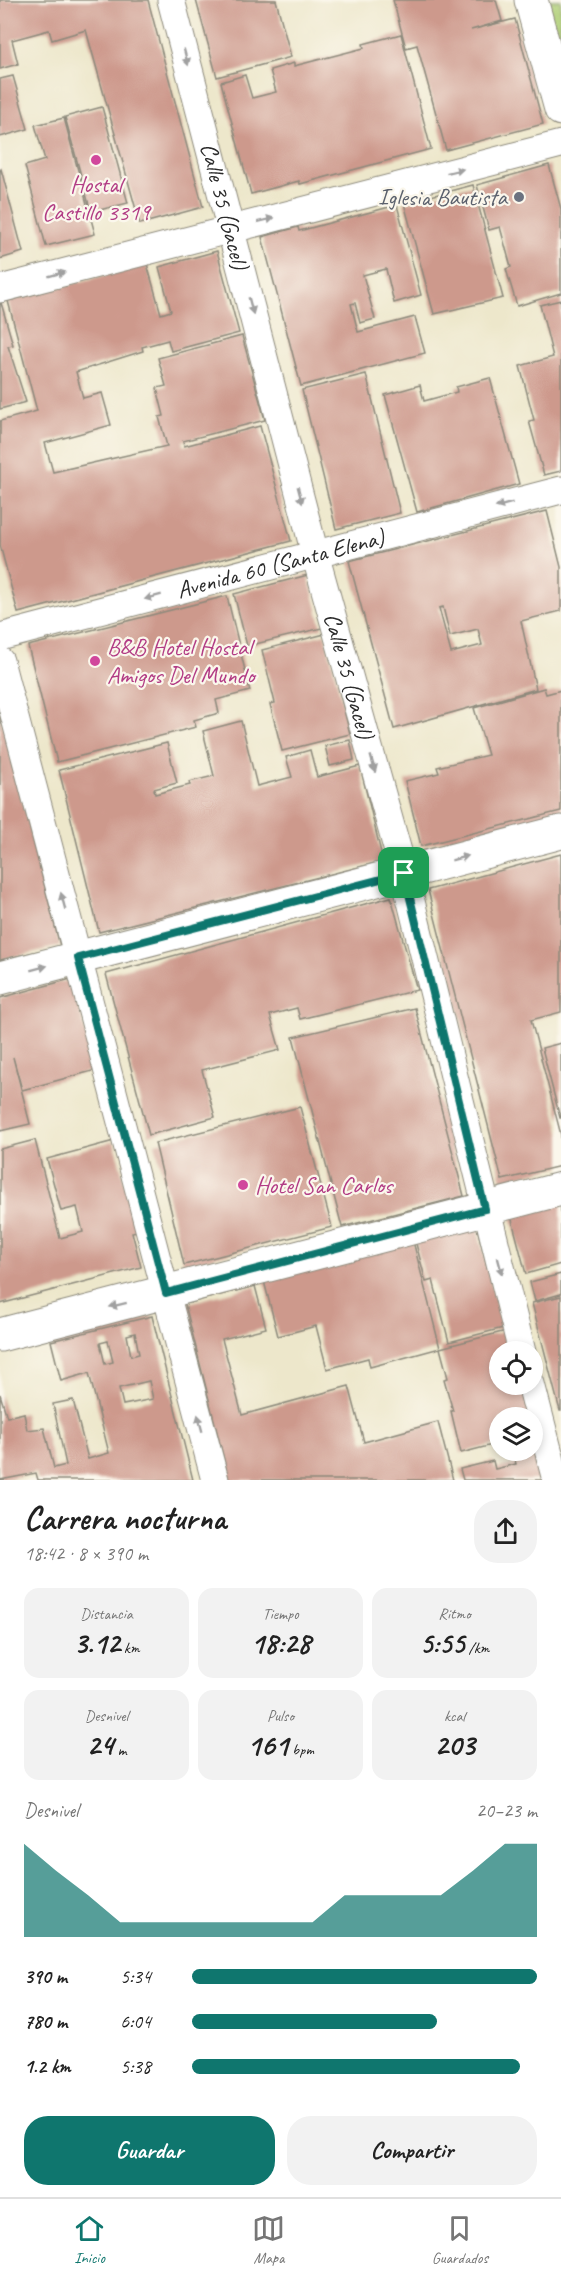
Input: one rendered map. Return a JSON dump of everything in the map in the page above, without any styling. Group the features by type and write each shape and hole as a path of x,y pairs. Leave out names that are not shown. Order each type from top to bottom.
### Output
{"main road":[{"path":"531,0 561,109"},
{"path":"0,978 561,832"},
{"path":"0,1335 561,1189"}],"street":[{"name":"Calle 35 (Gacel)","path":"171,0 315,554 404,873 519,1341"},
{"path":"0,289 561,144"},
{"name":"Avenida 60 (Santa Elena)","path":"0,637 561,490"},
{"path":"0,661 215,1480"},
{"path":"534,1395 556,1480"}],"green space":[{"path":"541,0 561,0 561,71"}],"building":[{"path":"0,0 148,0 203,207 140,224 86,30 52,40 49,30 12,40 18,64 0,69"},
{"path":"196,0 276,0 291,57 217,77"},
{"path":"393,0 496,0 502,21 471,30 515,19 543,124 446,150 417,45 406,48"},
{"path":"401,34 431,149 300,184 299,181 251,194 221,82 245,75 252,98 276,92 270,70 364,48 363,44"},
{"path":"13,76 28,129 0,137 0,79"},
{"name":"Hostal Castillo 3319","path":"102,107 128,203 91,212 65,117"},
{"path":"64,118 95,234 46,246 25,166 45,160 35,125"},
{"path":"549,165 561,209 561,293 517,306 506,269 511,267 500,227 489,230 477,185"},
{"path":"0,170 23,252 0,259"},
{"path":"473,185 503,298 434,314 404,203"},
{"path":"397,205 421,295 394,303 386,269 363,275 375,319 360,323 355,303 351,304 358,332 415,317 425,353 301,386 262,237 298,227 299,231"},
{"path":"217,251 239,333 171,351 168,340 142,347 143,351 76,372 83,398 102,393 111,425 45,443 53,472 167,446 159,417 164,416 157,388 166,386 158,358 242,336 265,420 183,441 184,446 260,426 291,541 18,613 0,545 0,421 37,411 8,301 147,264 161,314 171,311 159,267"},
{"path":"0,299 13,345 8,346 26,402 0,409"},
{"path":"561,300 561,471 544,475 529,421 534,420 520,366 553,357 540,305"},
{"path":"366,374 400,513 336,529 302,390"},
{"path":"490,378 519,484 417,512 385,395 420,385 424,401 457,392 456,387"},
{"path":"547,511 561,567 561,611 521,621 536,689 394,729 349,561","holes":["443,607 450,636 478,629 482,645 451,653 439,608"]},
{"path":"308,575 322,628 247,646 234,594"},
{"path":"227,596 250,691 216,700 219,713 194,720 196,727 57,762 28,646"},
{"path":"325,634 350,734 282,751 270,704 275,703 262,650"},
{"path":"544,688 546,694 561,690 561,811 421,846 405,781 439,773 437,767 488,755 474,708"},
{"path":"0,713 60,946 0,960"},
{"path":"241,721 257,786 292,777 286,757 310,750 317,777 360,766 383,861 99,932 59,770 167,743 177,783 154,789 155,794 190,785 189,782 214,776 203,731"},
{"path":"350,740 354,760 330,766 325,746"},
{"path":"561,854 561,1012 531,1020 561,1135 561,1166 502,1180 428,890"},
{"path":"391,897 417,990 300,1019 297,1008 270,1015 280,1050 202,1070 215,1117 149,1135 106,974"},
{"path":"71,979 96,1070 22,1090 13,1057 30,1124 0,1131 0,998"},
{"path":"415,1008 464,1196 342,1227 293,1037"},
{"path":"561,1043 561,1118 560,1118 542,1048"},
{"name":"Hotel San Carlos","path":"300,1107 332,1227 184,1265 155,1143"},
{"path":"35,1140 60,1238 83,1232 77,1207 61,1211 47,1159 114,1141 137,1231 132,1232 141,1267 0,1304 0,1149"},
{"path":"561,1203 561,1264 526,1274 511,1216"},
{"path":"475,1220 503,1328 449,1342 433,1280 426,1282 414,1236"},
{"path":"412,1237 440,1348 370,1367 368,1358 327,1369 316,1326 278,1336 263,1277"},
{"path":"561,1274 561,1294 535,1301 530,1282"},
{"path":"255,1286 266,1328 222,1339 242,1415 349,1386 364,1442 438,1422 453,1480 229,1480 185,1304"},
{"path":"561,1296 561,1411 560,1411 532,1303"},
{"path":"152,1316 193,1480 38,1480 36,1473 0,1480 0,1394 7,1417 24,1413 27,1430 44,1428 54,1468 66,1465 53,1404 73,1400 88,1459 109,1453 89,1373 61,1381 51,1341","holes":["135,1333 139,1354 131,1356 127,1335","108,1341 113,1362 105,1364 100,1343","149,1381 153,1399 123,1405 119,1388"]},
{"path":"510,1330 512,1341 489,1341 489,1395 527,1395 530,1407 489,1407 489,1446 461,1453 444,1379 448,1378 440,1348"},
{"path":"543,1459 549,1480 463,1480 460,1469 493,1461 495,1469 516,1464 515,1461 543,1461"}],"place":[{"name":"Hostal Castillo 3319","path":"96,160"},
{"name":"Iglesia Bautista","path":"519,197"},
{"name":"B&B Hotel Hostal Amigos Del Mundo","path":"95,661"},
{"name":"Hotel San Carlos","path":"243,1185"}],"route":[{"path":"404,873 485,1209 166,1293 78,958 404,873"}]}
